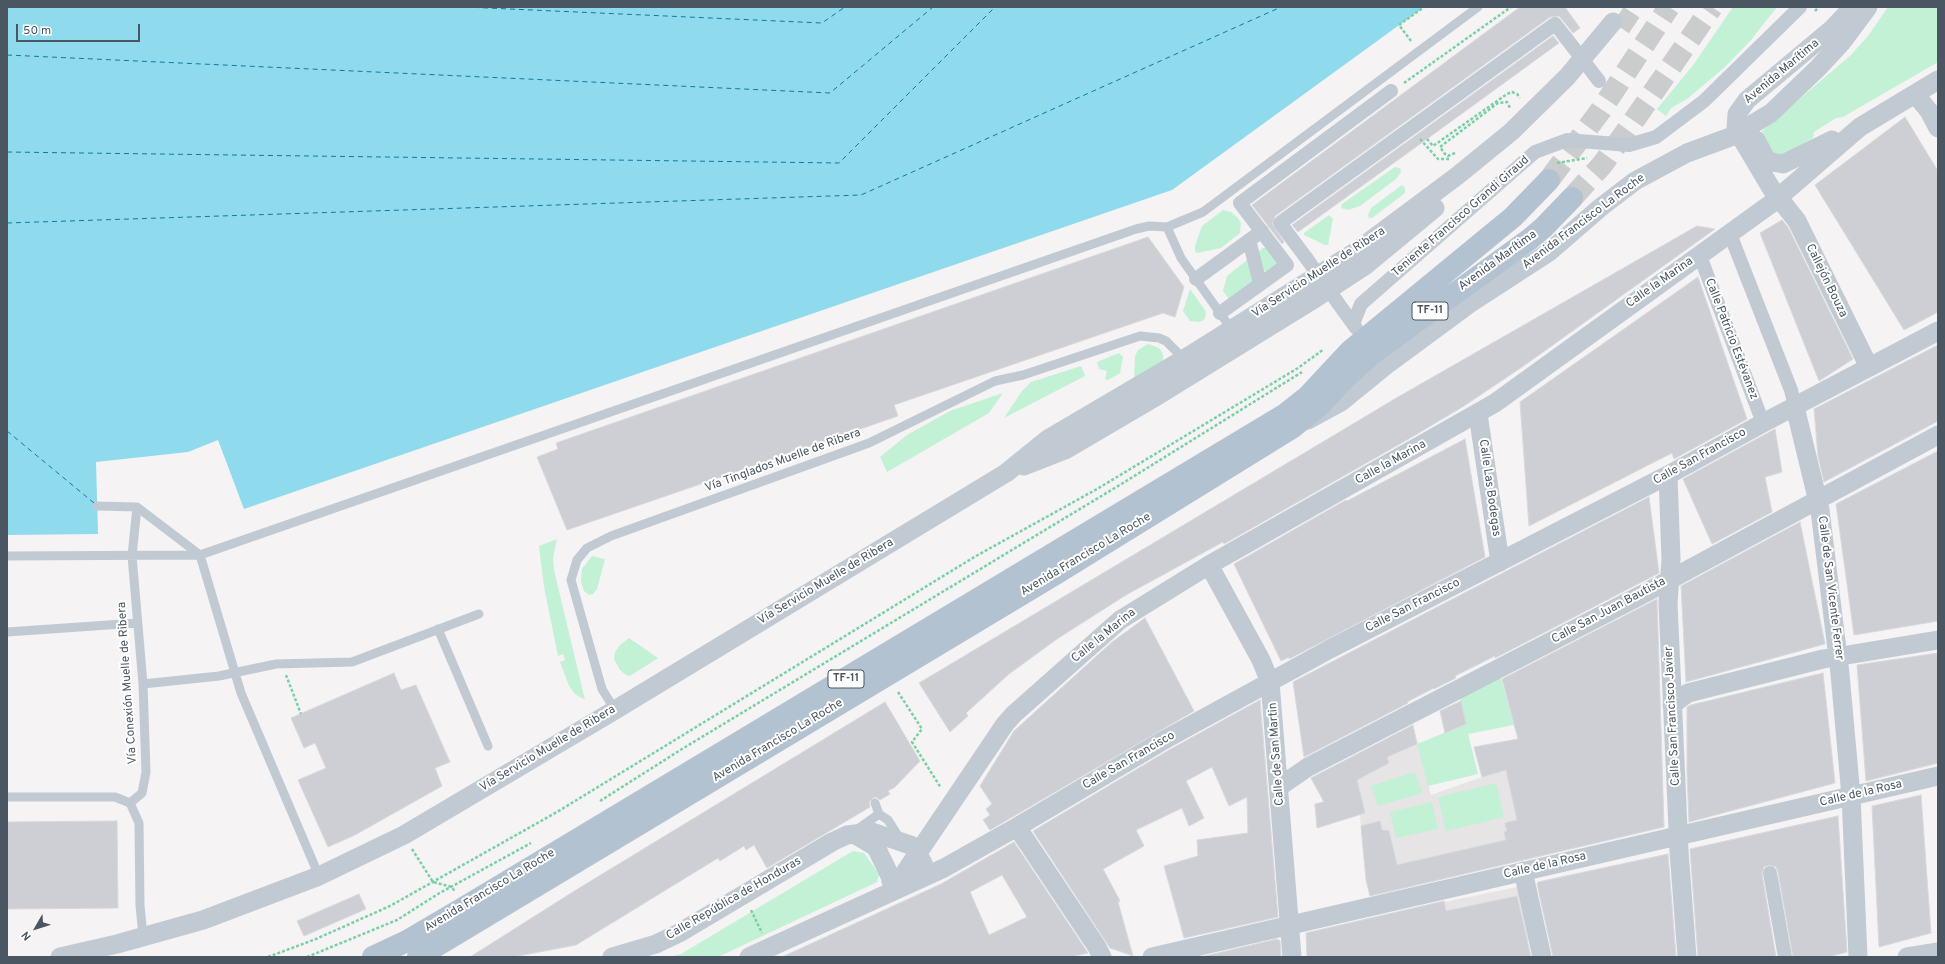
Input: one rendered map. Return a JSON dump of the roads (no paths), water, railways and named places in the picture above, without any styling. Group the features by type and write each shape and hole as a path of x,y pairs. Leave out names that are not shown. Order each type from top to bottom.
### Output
{"main road":[{"name":"Avenida Marítima","path":"1288,422 1308,396 1350,351 1513,217 1549,180"},
{"name":"Avenida Marítima","path":"1288,422 1319,406 1345,378 1377,350 1530,239 1572,198"},
{"name":"Avenida Francisco La Roche","path":"373,957 417,953 1044,581 1288,422"}],"street":[{"name":"Teniente Francisco Grandi Giraud","path":"1599,81 1555,24 1280,223 1355,326 1362,304 1535,152 1567,140 1629,145 1656,137 1704,101 1800,7"},
{"name":"Avenida Marítima","path":"1853,7 1832,29 1747,100 1737,114 1736,129 1738,133 1770,113 1818,68 1848,34 1868,7"},
{"name":"Vía Servicio Muelle de Ribera","path":"60,957 143,937 203,920 319,876 404,835 615,710 1006,473 1065,450 1190,366 1237,337 1340,283 1394,242 1532,126 1593,62 1612,28 1544,101 1457,176 1237,337"},
{"name":"Calle la Marina","path":"893,890 1005,724 1014,714 1120,620 1209,565 1478,414 1700,256 1780,197 1860,127 1938,80"},
{"path":"1220,313 1287,265 1240,203 1391,91"},
{"path":"1915,94 1929,111 1938,128"},
{"path":"1770,113 1755,133 1756,140 1762,154 1766,159 1783,164 1860,127"},
{"name":"Callejón Bouza","path":"1738,133 1768,183 1797,221 1869,367"},
{"name":"Avenida Francisco La Roche","path":"1288,422 1329,411 1389,363 1464,308 1549,252 1601,207 1635,181 1687,153 1738,133"},
{"path":"1196,279 1262,231"},
{"name":"Calle de San Vicente Ferrer","path":"1730,234 1791,390 1818,500 1838,656 1851,796 1858,957"},
{"path":"1249,240 1260,283"},
{"name":"Calle Patricio Estévanez","path":"1700,256 1763,423"},
{"name":"Calle San Francisco","path":"750,957 893,890 908,886 930,875 1017,827 1158,744 1330,649 1668,475 1938,331"},
{"name":"Calle Las Bodegas","path":"1478,414 1500,562"},
{"name":"Calle San Juan Bautista","path":"1279,787 1308,767 1669,580 1938,435"},
{"name":"Calle San Francisco Javier","path":"1668,475 1672,559 1668,603 1678,836 1687,957"},
{"name":"Calle de San Martin","path":"1209,565 1261,660 1270,682 1291,925 1292,957"},
{"path":"1672,704 1688,693 1838,656 1938,640"},
{"name":"Calle de la Rosa","path":"1152,957 1938,776"},
{"path":"1017,827 1097,947 1102,957"},
{"name":"Calle República de Honduras","path":"612,957 651,946 679,934 832,842 853,834 872,832 913,846 930,875"},
{"path":"853,834 876,847 890,876 893,890"},
{"path":"1523,871 1542,957"},
{"path":"1770,873 1785,957"},
{"path":"1907,957 1938,952"}],"lane":[{"path":"7,556 200,555 1136,229 1150,226 1167,227 1203,212 1478,7"},
{"path":"1167,227 1181,258 1237,337"},
{"name":"Vía Tinglados Muelle de Ribera","path":"615,710 602,689 571,580 577,560 587,548 611,536 869,443 995,380 1023,375 1140,336 1149,336 1166,341 1190,366"},
{"path":"97,506 137,507 200,555 241,693 319,876"},
{"name":"Vía Conexión Muelle de Ribera","path":"130,803 142,793 145,784 146,772 143,684 132,556 137,507"},
{"path":"143,684 212,677 281,664 352,662 479,614"},
{"path":"7,632 137,623"},
{"path":"438,629 488,746"},
{"path":"7,797 109,796 123,799 130,803 139,823 140,905 143,937"},
{"path":"875,803 880,814 888,820 901,842"},
{"path":"853,834 863,824 880,814"}],"water":[{"path":"7,7 1424,7 1172,190 244,509 218,440 188,452 96,462 98,534 7,535"}],"tunnel":[{"path":"1621,28 1635,7"},
{"path":"1549,180 1601,110 1669,7"},
{"path":"1572,198 1602,165 1712,7"}]}
